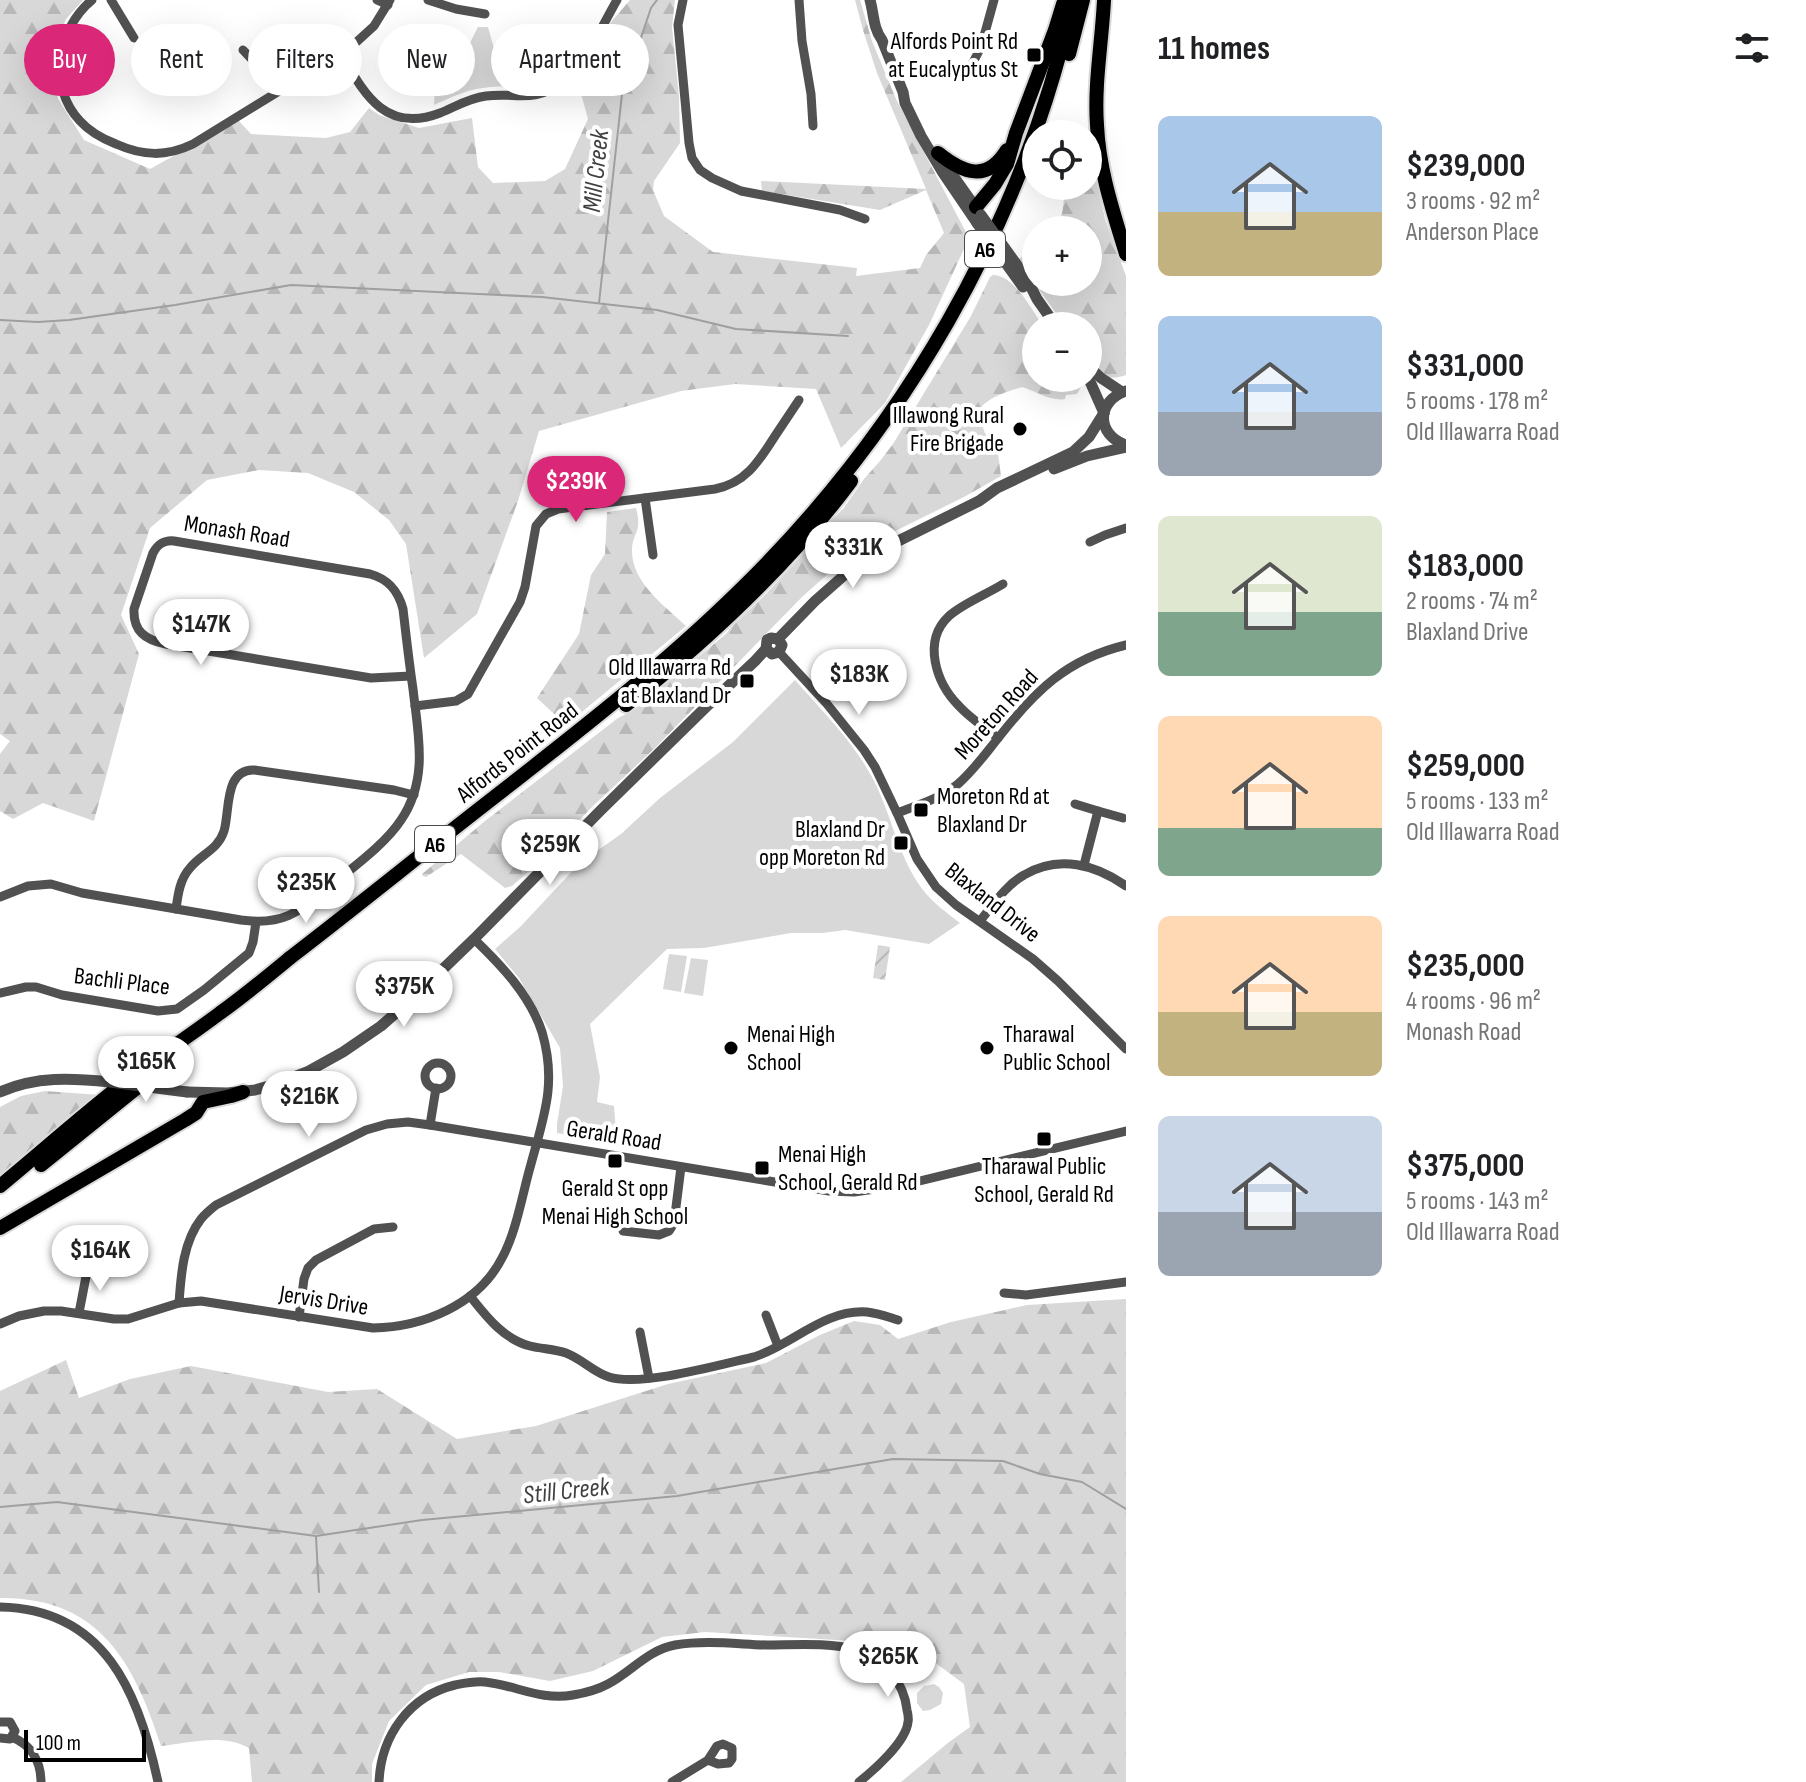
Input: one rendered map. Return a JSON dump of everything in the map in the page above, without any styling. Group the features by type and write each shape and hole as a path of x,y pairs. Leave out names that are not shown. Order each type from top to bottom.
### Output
{"highway":[{"path":"977,216 1003,172 1064,0"},
{"name":"Alfords Point Road","path":"0,1186 119,1086 221,1013 619,700 738,593 816,510 885,422 964,293 1023,163 1051,80 1073,0"},
{"path":"1048,120 1083,0"},
{"path":"1104,0 1097,92 1098,139 1105,183 1126,254"},
{"path":"938,153 961,169 982,171 1002,158 1016,133"},
{"name":"Alfords Point Road","path":"0,1198 154,1072 637,696 710,635 778,569 833,506 927,373 977,286 1022,187"},
{"path":"0,1228 185,1120 203,1102 243,1092"}],"street":[{"path":"92,0 68,30 60,60 61,78 65,97 75,115 102,138 134,152 167,153 193,144 270,96"},
{"path":"111,0 131,33"},
{"path":"362,37 389,3 377,0"},
{"path":"428,0 485,14"},
{"path":"362,88 380,108 407,118 431,116 479,97 539,94 553,89 577,67 617,0"},
{"path":"683,0 678,25 689,143 692,158 700,170 741,191 840,210 865,219"},
{"path":"799,0 813,126"},
{"path":"968,72 981,47 994,0"},
{"path":"871,3 903,92 977,216"},
{"path":"243,50 248,55"},
{"path":"903,92 905,103 943,173 1046,312"},
{"path":"1102,379 1124,392"},
{"path":"1095,392 1109,434 1126,446"},
{"path":"0,1092 19,1085 62,1078 187,1092 243,1092 292,1078 343,1052 392,1017 474,939 766,649 769,639 778,639 836,581 878,551 1073,452 1089,437 1107,404 1124,392"},
{"path":"415,706 456,701 474,686 520,602 534,531 546,514 558,509 715,489 739,480 753,468 799,400"},
{"path":"979,501 1003,494 1073,461 1126,446"},
{"path":"645,498 653,555"},
{"path":"1090,542 1126,528"},
{"name":"Monash Road","path":"0,897 20,888 44,884 176,909 270,922 302,908 389,834 402,819 414,795 421,760 415,706 411,676 401,602 396,591 382,578 370,574 174,541 162,542 155,548 134,605 137,628 148,639 371,678 411,676"},
{"path":"998,738 952,698 936,667 934,649 939,628 949,616 1003,584"},
{"path":"766,649 772,654 779,652 782,645 778,639"},
{"name":"Moreton Road","path":"897,813 951,789 974,768 1028,701 1059,675 1091,656 1126,645"},
{"name":"Blaxland Drive","path":"779,652 864,750 897,813 911,849 936,887 956,905 1033,959 1126,1049"},
{"path":"176,909 185,874 221,838 231,787 239,773 248,770 414,795"},
{"path":"1075,804 1123,818"},
{"path":"1084,865 1098,811"},
{"path":"980,921 1007,889 1024,875 1043,867 1064,863 1084,865 1126,886"},
{"name":"Bachli Place","path":"0,993 36,987 62,995 158,1011 177,1009 249,953 256,922"},
{"name":"Jervis Drive","path":"0,1324 44,1311 128,1319 179,1303 201,1301 373,1328 390,1328 423,1321 470,1296 496,1268 507,1248 544,1119 549,1088 547,1054 532,1009 520,990 474,939"},
{"path":"430,1125 436,1088"},
{"name":"Gerald Road","path":"179,1303 190,1237 216,1205 366,1130 387,1124 408,1122 430,1125 817,1189 854,1192 903,1185 1126,1131"},
{"path":"623,1231 659,1235 669,1231 674,1223 681,1167"},
{"path":"299,1317 304,1279 308,1268 316,1260 374,1229 393,1227"},
{"path":"79,1313 88,1266"},
{"path":"1004,1293 1026,1295 1126,1282"},
{"path":"470,1296 498,1329 520,1342 563,1352 595,1371 624,1380 754,1357 820,1323 848,1313 868,1312 898,1320"},
{"path":"766,1315 778,1346"},
{"path":"640,1332 649,1378"},
{"path":"0,1607 21,1608 61,1619 78,1628 95,1643 133,1699 151,1747 158,1782"},
{"path":"379,1782 382,1755 390,1736 401,1718 433,1692 484,1682 539,1696 572,1696 608,1684 665,1647 698,1642 840,1646 869,1654 884,1665 894,1675 904,1694 909,1724 894,1750 859,1782"},
{"path":"0,1722 13,1724 15,1731 7,1740 0,1738"},
{"path":"12,1737 21,1740 38,1760 41,1782"},
{"path":"672,1782 708,1760"}],"green space":[{"path":"0,0 83,0 64,24 24,24 24,96 57,96 84,140 150,169 238,120 251,134 326,138 350,132 369,108 379,115 419,128 472,118 478,167 493,183 545,181 565,169 588,119 582,96 649,96 649,24 610,24 630,0 675,0 672,27 680,143 654,181 653,190 664,216 713,252 857,268 856,276 920,268 926,255 944,233 926,190 880,210 762,191 761,181 926,189 877,73 855,0 860,0 872,41 896,99 969,238 929,325 885,403 841,448 816,389 735,384 681,391 539,431 518,501 477,614 424,658 406,544 389,520 354,492 308,473 259,470 207,480 150,528 121,615 139,654 94,821 43,803 13,819 0,811 0,754 10,741 0,734"},
{"path":"478,27 488,27 491,38 491,87 475,89 475,33"},
{"path":"435,96 456,96 434,105"},
{"path":"1064,200 1101,200 1126,276 1126,375 1102,375 1102,312 1055,312 1044,296 1102,296 1102,216 1061,216"},
{"path":"1001,276 1008,281 1034,312 1022,312 1022,387 986,402 977,412 998,454 1001,476 875,541 830,572 512,886 505,888 461,854 423,876 485,821 618,718 634,710 727,633 766,594 843,509 893,444 971,316 990,277"},
{"path":"1034,392 1078,392 1066,395 1065,399 1049,398"},
{"path":"636,508 638,528 632,551 637,573 651,593 686,626 566,725 537,698 579,634 591,575 605,554 607,512"},
{"path":"795,680 861,759 876,785 914,877 936,904 960,923 929,944 845,930 791,933 704,948 667,949 590,1024 600,1077 597,1102 614,1106 617,1143 557,1133 563,1086 560,1048 519,978 495,949 580,863 621,834 660,798 733,742"},
{"path":"878,945 890,947 885,980 873,978"},
{"path":"669,954 687,956 681,992 663,989"},
{"path":"691,958 708,960 703,996 684,993"},
{"path":"45,1091 100,1095 0,1177 0,1107 21,1096"},
{"path":"1126,1299 1126,1782 901,1782 970,1727 964,1684 922,1653 869,1642 705,1632 662,1637 593,1671 550,1681 499,1672 469,1672 426,1685 389,1721 372,1764 372,1782 252,1782 249,1748 239,1743 206,1740 161,1746 138,1687 124,1662 108,1640 87,1622 63,1609 34,1601 0,1598 0,1391 66,1360 79,1398 130,1379 191,1366 328,1392 377,1389 457,1439 536,1426 668,1384 766,1363 854,1321 880,1325 898,1339 951,1322 1027,1305"},
{"path":"934,1684 943,1693 941,1704 923,1711 917,1703 917,1693 924,1686"}],"waterway":[{"name":"Mill Creek","path":"599,303 622,94 651,8 657,0"},
{"path":"0,320 69,320 291,285 542,297 657,310 736,329 848,336"},
{"name":"Still Creek","path":"0,1507 57,1502 316,1536 422,1520 677,1496 893,1459 1003,1461 1040,1474 1082,1482 1126,1509"},
{"path":"316,1537 319,1592"}],"place":[{"name":"Alfords Point Rd at Eucalyptus St","path":"1034,55"},
{"name":"Illawong Rural Fire Brigade","path":"1020,429"},
{"name":"Old Illawarra Rd at Blaxland Dr","path":"747,681"},
{"name":"Moreton Rd at Blaxland Dr","path":"921,810"},
{"name":"Blaxland Dr opp Moreton Rd","path":"901,843"},
{"name":"Menai High School","path":"731,1048"},
{"name":"Tharawal Public School","path":"987,1048"},
{"name":"Tharawal Public School, Gerald Rd","path":"1044,1139"},
{"name":"Gerald St opp Menai High School","path":"615,1161"},
{"name":"Menai High School, Gerald Rd","path":"762,1168"}]}
